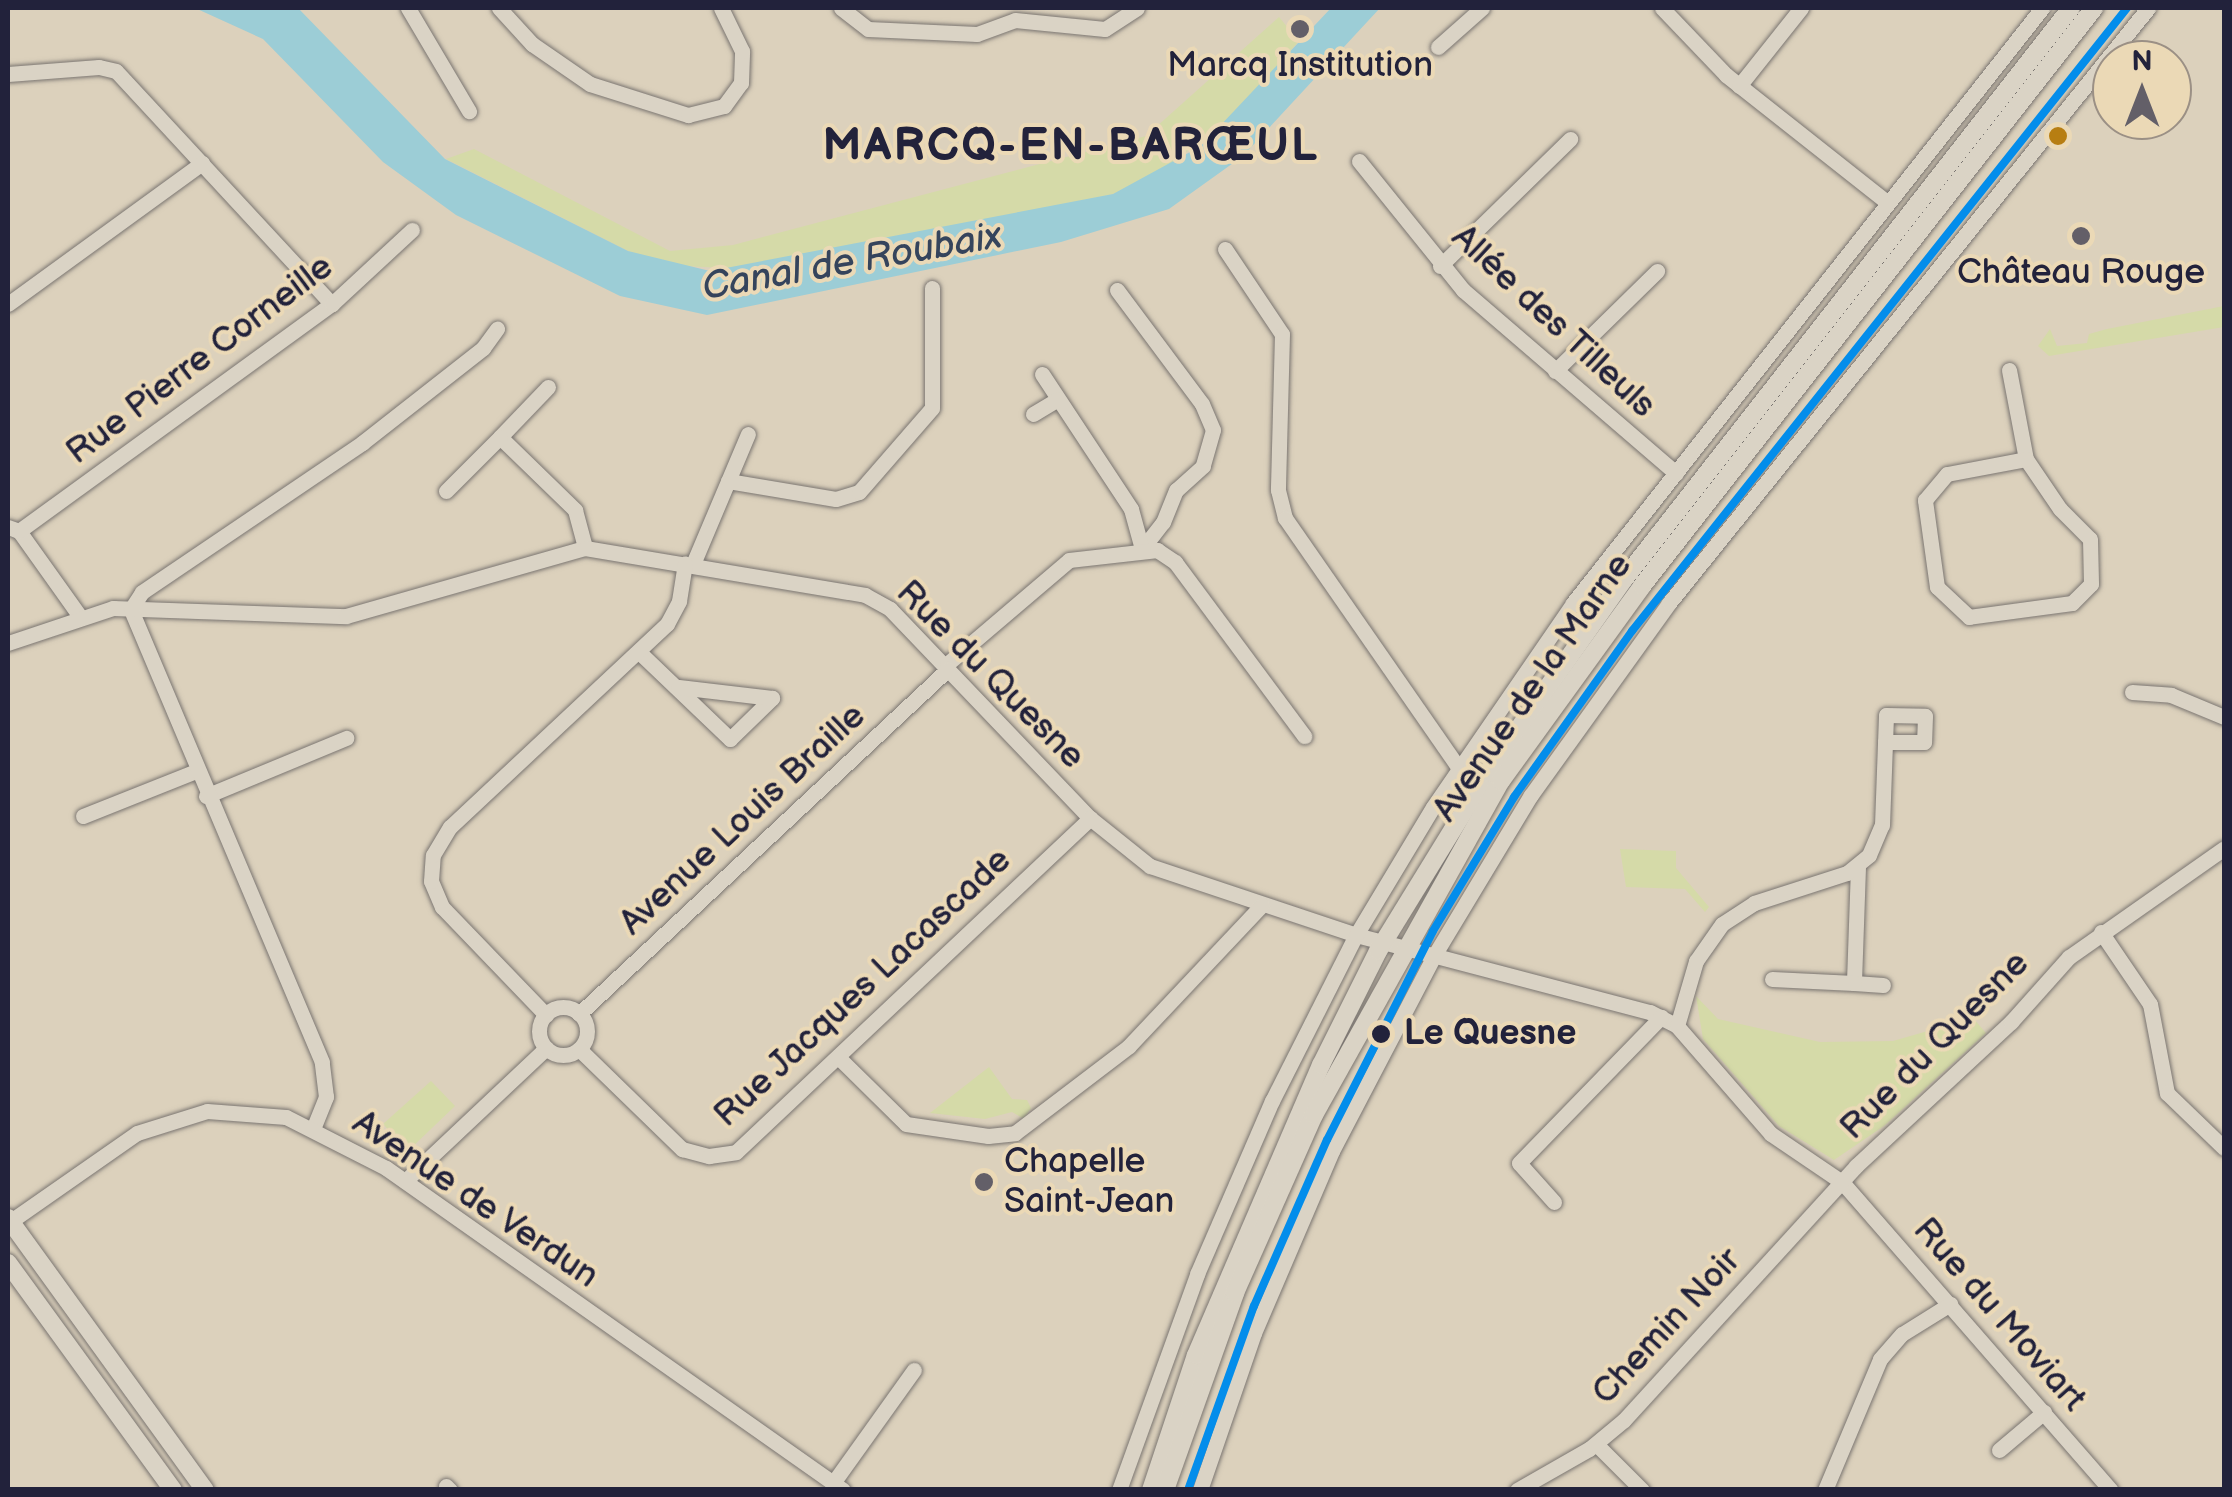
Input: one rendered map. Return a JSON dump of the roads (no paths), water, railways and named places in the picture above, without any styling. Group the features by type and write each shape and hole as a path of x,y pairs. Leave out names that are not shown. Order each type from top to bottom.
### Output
{"main road":[{"name":"Avenue de la Marne","path":"1151,1490 1243,1240 1383,942 1559,665 2071,8"},
{"name":"Avenue de la Marne","path":"1165,1490 1260,1233 1403,946 1501,781 1602,639 2094,8"},
{"path":"8,1221 206,1490"},
{"path":"8,1263 173,1490"}],"street":[{"path":"408,8 448,87 469,111"},
{"path":"499,8 542,53 590,84 637,104 697,115 724,106 743,76 739,40 722,8"},
{"path":"840,8 868,30 978,34 1015,20 1105,28 1137,8"},
{"path":"1438,48 1482,8"},
{"path":"1662,8 1739,86 1887,202"},
{"path":"1739,86 1801,8"},
{"name":"Avenue de la Marne","path":"1120,1490 1206,1254 1272,1102 1356,935 1458,767 1573,602 2042,8"},
{"name":"Avenue de la Marne","path":"1200,1490 1308,1205 1436,954 1531,796 1648,629 2148,8"},
{"path":"8,74 112,70 332,304"},
{"path":"1440,266 1570,140"},
{"name":"Allée des Tilleuls","path":"1359,161 1440,266 1676,473"},
{"path":"8,304 202,163"},
{"name":"Rue Pierre Corneille","path":"14,529 332,304 412,230"},
{"path":"1225,249 1282,334 1281,510 1458,767"},
{"path":"1556,371 1657,271"},
{"path":"728,481 836,499 858,492 932,408 932,288"},
{"path":"1116,290 1202,404 1213,430 1202,466 1176,490 1142,549"},
{"path":"313,1129 327,1088 322,1062 206,796 131,609 142,592 362,443 483,348 497,328"},
{"path":"2009,370 2026,459 2090,539 2090,589 2072,602 1968,617 1936,587 1925,500 1947,474 2026,459"},
{"path":"1042,374 1131,509 1142,549"},
{"path":"446,491 548,386"},
{"path":"1033,414 1058,398"},
{"path":"546,1015 442,907 432,880 433,854 450,827 639,652 676,610 689,564 748,434"},
{"path":"500,437 575,510 585,548"},
{"path":"14,529 79,615"},
{"name":"Rue du Quesne","path":"8,643 79,615 131,609 346,616 585,548 865,595 890,609 1090,818 1153,868 1356,935 1661,1017 1677,1026 1772,1134 1842,1182 2101,932 2224,848"},
{"path":"1142,549 1164,552 1175,562 1304,736"},
{"name":"Avenue Louis Braille","path":"579,1014 947,666 1068,560 1142,549"},
{"path":"639,652 730,739 772,698 696,685 679,687"},
{"path":"2132,692 2172,695 2224,717"},
{"path":"206,796 346,738"},
{"path":"1854,983 1858,867 1882,826 1885,742"},
{"path":"83,816 196,771"},
{"name":"Rue Jacques Lacascade","path":"579,1048 674,1144 709,1156 746,1147 1090,818"},
{"path":"1677,1026 1700,951 1729,917 1858,867"},
{"path":"838,1057 906,1124 970,1134 1015,1132 1119,1055 1262,905"},
{"path":"2101,932 2150,1004 2167,1093 2224,1148"},
{"path":"1772,979 1883,985"},
{"path":"560,1008 579,1014 586,1032 579,1048 562,1055 546,1048 539,1033 546,1015 560,1008"},
{"path":"1554,1202 1520,1163 1661,1017"},
{"path":"405,1181 546,1048"},
{"name":"Avenue de Verdun","path":"8,1221 114,1146 190,1114 263,1113 313,1129 405,1181 838,1486 914,1370"},
{"name":"Rue du Moviart","path":"1842,1182 2110,1490"},
{"name":"Chemin Noir","path":"1517,1490 1596,1445 1842,1182"},
{"path":"1825,1490 1884,1352 1950,1304"},
{"path":"1999,1450 2044,1412"},
{"path":"1596,1445 1642,1490"}],"water":[{"name":"Canal de Roubaix","path":"195,8 298,8 445,159 628,251 710,271 1113,194 1201,146 1331,8 1380,8 1243,156 1169,209 1061,242 707,315 620,296 456,215 383,162 263,39"}],"place":[{"name":"Marcq Institution","path":"1300,29"},
{"name":"Château Rouge","path":"2081,236"},
{"name":"Le Quesne","path":"1381,1034"},
{"name":"Chapelle Saint-Jean","path":"984,1182"}],"district":[{"name":"MARCQ-EN-BARŒUL","path":"1071,147"}]}
